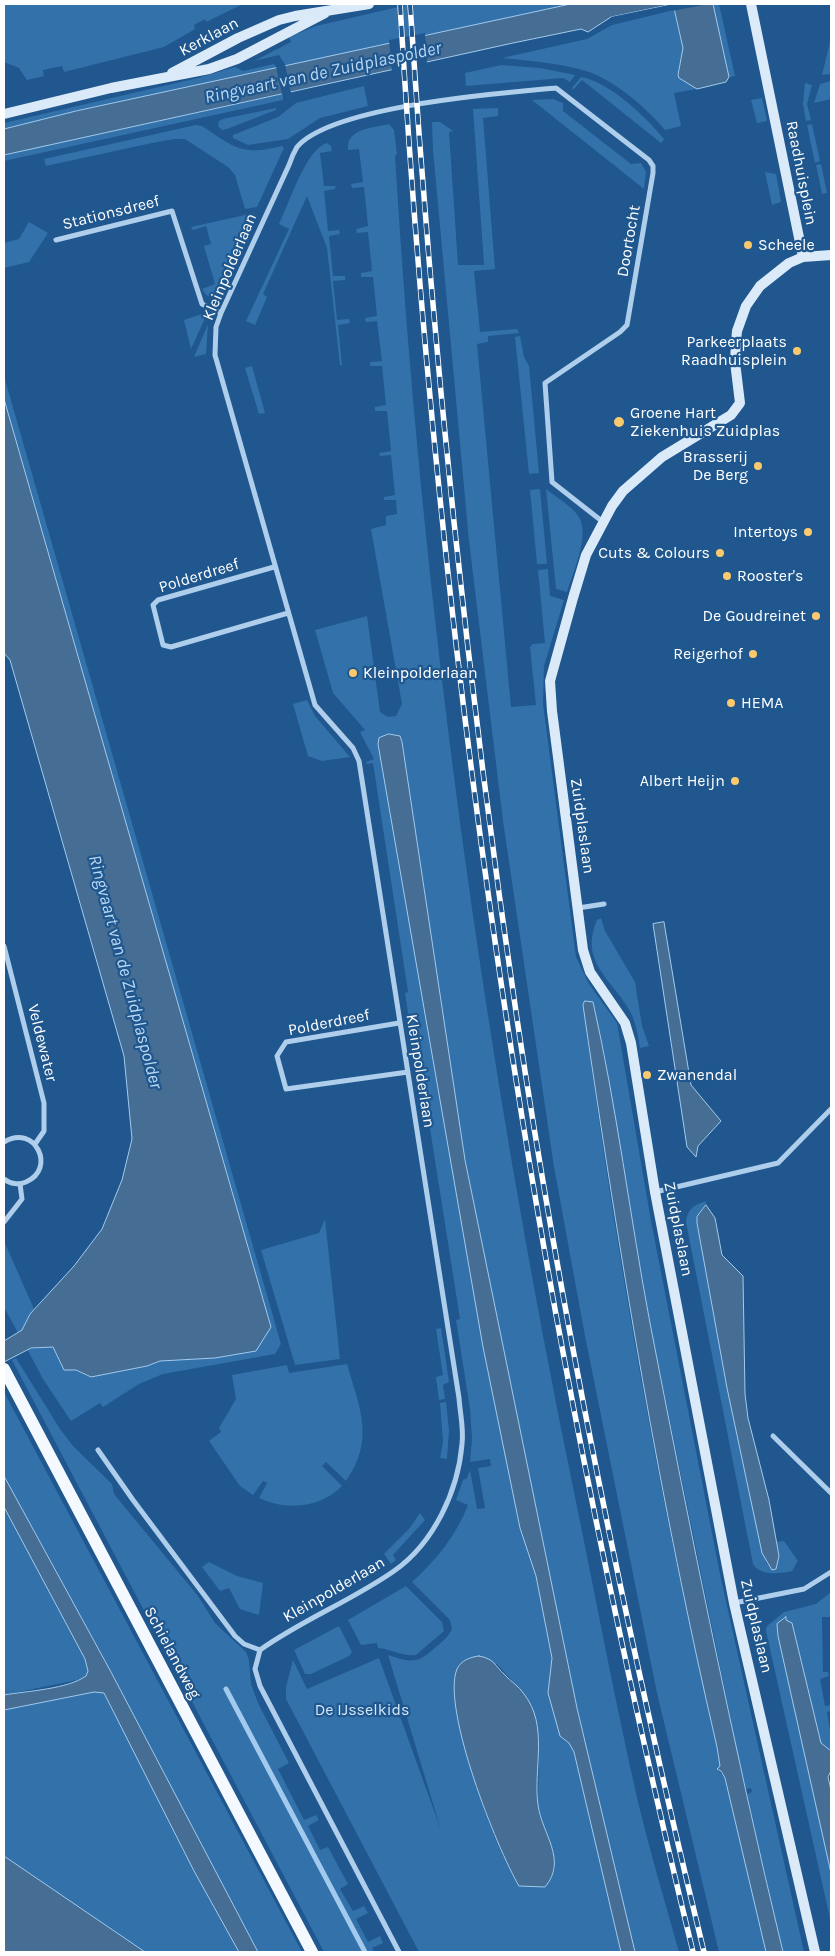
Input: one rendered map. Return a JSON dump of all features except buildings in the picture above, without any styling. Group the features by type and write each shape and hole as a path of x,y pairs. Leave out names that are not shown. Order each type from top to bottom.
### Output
{"main road":[{"name":"Schielandweg","path":"4,1369 312,1952"}],"street":[{"name":"Kerklaan","path":"166,76 238,38 270,24 295,16 369,4"},
{"name":"Raadhuisplein","path":"751,4 802,257"},
{"name":"Kerklaan","path":"4,114 166,76 209,69 237,60 325,12"},
{"name":"Doortocht","path":"411,105 496,93 556,88 653,166 628,325 545,383 552,482 603,522"},
{"name":"Kleinpolderlaan","path":"260,1650 282,1634 396,1570 419,1547 441,1516 452,1491 462,1442 459,1398 359,761 353,748 315,705 214,355 216,327 221,313 297,148 308,139 337,124 411,105"},
{"name":"Stationsdreef","path":"56,240 172,211 202,304 221,313"},
{"path":"603,522 624,491 642,473 662,457 735,412 740,403 741,396 735,362 736,342 746,306 760,286 778,270 802,257 831,255"},
{"name":"Zuidplaslaan","path":"603,522 586,555 550,681 552,711 583,950 590,972 625,1023 631,1042 655,1192 734,1603 816,1952"},
{"name":"Polderdreef","path":"274,566 158,600 153,605 163,645 171,647 288,613"},
{"path":"578,908 604,904"},
{"name":"Veldewater","path":"4,946 44,1102 44,1131 35,1144"},
{"name":"Polderdreef","path":"399,1023 286,1042 278,1056 286,1090 408,1072"},
{"path":"655,1192 778,1163 831,1109"},
{"path":"826,1114 831,1119"},
{"path":"4,1142 19,1137 35,1144 39,1151 41,1167 31,1180 20,1184 4,1179"},
{"path":"4,1222 22,1199 20,1184"},
{"path":"774,1436 831,1493"},
{"path":"98,1450 235,1636 244,1644 260,1650 255,1669 260,1686 399,1952"},
{"path":"734,1603 804,1589 831,1573"}],"green space":[{"path":"4,4 243,4 206,22 205,19 194,25 195,29 164,47 64,72 62,66 43,70 44,76 27,80 19,68 4,62"},
{"path":"411,4 571,4 286,66 279,55 254,61 291,42 289,37 316,26"},
{"path":"713,4 719,4 735,76 729,77"},
{"path":"674,10 683,48 678,75 679,78 697,89 674,93 681,126 665,130 630,96 600,76 557,64 502,58 587,39 612,25"},
{"path":"831,38 831,74 822,75"},
{"path":"274,64 276,68 76,111 4,129 4,123 198,78 235,67 243,71"},
{"path":"501,65 540,68 575,75 570,82 563,78 466,86 465,73"},
{"path":"581,77 604,86 627,102 664,139 661,143 582,80 573,90 572,88"},
{"path":"831,81 831,99 814,103 820,84"},
{"path":"805,83 812,85 807,104 811,120 806,121 803,104"},
{"path":"364,86 368,106 320,118 288,139 248,145 233,138 233,135 278,117 296,103"},
{"path":"283,94 283,100 4,161 4,155"},
{"path":"762,98 767,121 757,123 751,100"},
{"path":"553,99 563,103 563,111 631,164 641,163 646,172 644,189 532,100"},
{"path":"276,108 276,110 227,129 222,130 218,126 219,121 223,119"},
{"path":"498,108 498,116 483,118 495,269 474,271 480,332 517,329 519,333 488,336 488,342 477,344 511,707 536,705 530,647 533,644 545,643 538,570 548,569 550,596 564,600 544,666 543,704 576,957 589,984 617,1023 651,1221 721,1579 804,1952 783,1952 747,1794 752,1792 751,1788 746,1789 738,1755 650,1323 604,1051 593,1002 583,1005 610,1192 641,1378 658,1471 717,1747 720,1766 717,1769 725,1778 766,1952 719,1952 657,1693 585,1336 554,1167 503,821 469,541 433,150 432,122 440,122 453,131 449,132 458,265 484,265 473,109"},
{"name":"De IJsselkids","path":"389,124 394,130 397,154 395,156 407,325 440,662 485,997 542,1331 621,1726 638,1802 679,1952 635,1952 627,1921 577,1708 465,1160 402,742 400,736 389,734 379,738 493,1394 520,1528 536,1576 552,1658 560,1736 569,1743 574,1752 621,1952 419,1952 286,1699 286,1687 293,1660 307,1689 379,1658 441,1830 388,1655 403,1660 419,1659 443,1641 452,1629 450,1620 412,1582 429,1565 458,1527 468,1505 456,1500 463,1480 467,1478 470,1470 477,1509 485,1508 478,1468 491,1466 490,1459 470,1462 472,1439 470,1409 456,1320 460,1319 425,1097 421,1098 405,993 408,992 373,763 367,764 366,762 374,759 360,732 365,730 333,693 315,630 367,616 380,712 388,717 396,716 402,704 371,529 386,525 386,516 397,514 396,500 384,500 384,497 395,495 391,455 380,456 379,453 391,451 387,411 375,411 375,407 386,405 382,366 370,366 370,362 382,361 377,321 366,322 365,318 377,316 373,277 361,277 361,273 372,271 368,232 357,233 356,229 368,226 364,187 352,188 351,184 363,182 359,149 348,150 351,137 356,133 368,128","holes":["497,1664 515,1684 539,1737 538,1805 555,1868 551,1879 545,1887 519,1886 496,1840 476,1786 468,1757 461,1729 455,1679"]},
{"path":"812,124 820,161 815,163 807,125"},
{"path":"196,125 202,126 231,145 239,148 257,150 282,146 284,148 257,207 245,209 235,175 228,167 185,139 152,143 46,166 44,159"},
{"path":"327,143 331,146 332,151 320,153 324,186 336,186 335,189 324,191 328,231 339,230 340,234 329,236 333,276 345,276 345,280 333,281 337,320 349,319 350,323 338,325 342,365 340,365 327,248 307,196 263,294 267,297 255,325 246,321 289,229 279,224 298,179 312,156"},
{"path":"821,164 827,193 822,194 816,165"},
{"path":"765,172 776,174 781,202 772,205"},
{"path":"254,213 214,299 206,295 202,289 215,284 204,246 211,244 206,226 193,230 191,227"},
{"path":"29,222 48,233 29,262 4,268 4,243 19,239"},
{"path":"207,314 191,349 184,320"},
{"path":"208,324 206,354 194,357"},
{"path":"520,336 524,357 529,366 539,473 529,474 515,337"},
{"path":"252,366 265,413 259,414 245,368"},
{"path":"4,376 281,1344 275,1354 163,1374 139,1384 103,1407 100,1403 71,1421 43,1379 27,1349 53,1347 64,1370 76,1370 87,1376 147,1366 160,1361 215,1358 271,1327 4,399"},
{"path":"540,489 547,564 537,564 530,490"},
{"path":"546,489 572,509 579,517 582,525 582,544 567,592 556,589"},
{"path":"307,700 315,716 350,757 322,761 308,756 293,704"},
{"path":"601,918 605,931 635,982 642,1026 649,1046 640,1048 638,1034 630,1011 606,979 595,959 592,935 597,920"},
{"path":"707,1201 697,1217 697,1223 727,1388 766,1562 771,1568 776,1567 779,1556 776,1542 784,1541 798,1561 792,1571 765,1572 760,1571 753,1564 686,1222 692,1208"},
{"path":"325,1219 340,1359 295,1365 261,1250 319,1233"},
{"path":"4,1241 34,1309 22,1330 18,1333 4,1307"},
{"path":"441,1328 449,1382 443,1385 445,1399 439,1400 436,1377 443,1375 436,1329"},
{"path":"16,1358 60,1429 73,1446 112,1484 114,1494 198,1596 215,1623 246,1652 249,1660 251,1684 258,1703 289,1763 278,1769 304,1820 316,1815 319,1820 308,1826 320,1850 328,1847 348,1884 340,1889 353,1911 364,1906 368,1913 356,1919 368,1942 380,1936 383,1943 372,1948 374,1952 324,1952 12,1360"},
{"path":"347,1364 360,1410 362,1437 360,1451 355,1466 346,1481 326,1462 322,1466 342,1486 324,1499 313,1503 292,1506 281,1505 259,1498 267,1483 263,1481 253,1495 240,1486 209,1441 221,1432 219,1428 236,1399 232,1375 287,1365 289,1373"},
{"path":"4,1392 302,1952 258,1952 111,1672 4,1476"},
{"path":"446,1402 449,1430 447,1459 440,1458 443,1442 440,1403"},
{"path":"4,1507 85,1659 88,1671 87,1676 82,1679 4,1695"},
{"path":"420,1513 425,1520 393,1555 396,1560 391,1564 384,1554 409,1529"},
{"path":"209,1562 237,1576 263,1583 259,1615 240,1609 229,1588 220,1591 202,1567"},
{"path":"406,1586 442,1622 444,1631 416,1655 406,1655 378,1648 377,1643 361,1645 348,1620"},
{"path":"831,1592 831,1617 822,1617 823,1672 828,1672 829,1676 820,1679 825,1706 831,1705 831,1711 827,1712 831,1736 831,1751 821,1743 792,1623 786,1621 785,1617 782,1618 831,1873 831,1923 766,1631 767,1626 784,1612 816,1604"},
{"path":"339,1626 352,1652 349,1656 311,1674 305,1674 294,1650"},
{"path":"94,1692 104,1693 241,1952 145,1952 4,1856 4,1710"}],"water":[{"name":"Ringvaart van de Zuidplaspolder","path":"571,4 673,4 611,17 588,32 581,29 513,43 4,155 4,129 76,111"},
{"path":"673,4 713,4 729,77 726,82 697,89 679,78 683,48"},
{"name":"Ringvaart van de Zuidplaspolder","path":"4,399 271,1327 256,1351 215,1358 160,1361 147,1366 91,1377 76,1370 64,1370 53,1347 31,1348 4,1362 4,1341 22,1330 30,1314 74,1266 102,1229 122,1180 132,1139 124,1056 10,660 4,653"},
{"path":"389,734 400,736 402,742 465,1160 577,1708 635,1952 621,1952 574,1752 569,1743 560,1736 548,1693 552,1658 536,1576 520,1528 483,1347 378,744 379,738"},
{"path":"664,922 691,1085 721,1121 698,1146 696,1157 687,1147 653,924"},
{"path":"585,1001 593,1002 602,1042 650,1323 681,1481 713,1639 783,1952 766,1952 725,1778 721,1771 717,1769 720,1766 717,1747 677,1563 626,1285 583,1005"},
{"path":"706,1205 715,1218 722,1255 743,1276 745,1394 748,1418 769,1500 779,1556 776,1569 772,1570 762,1553 727,1388 697,1223 697,1217"},
{"path":"4,1476 111,1672 258,1952 239,1952 194,1871 104,1693 94,1692 4,1710 4,1695 69,1684 86,1676 88,1671 85,1659 4,1507"},
{"path":"786,1617 786,1620 792,1623 821,1743 831,1751 831,1771 828,1777 831,1790 831,1873 778,1636 777,1624"},
{"path":"479,1656 491,1661 520,1689 532,1706 536,1720 538,1733 538,1805 554,1857 551,1877 545,1887 519,1886 509,1868 485,1811 464,1745 457,1714 454,1688 457,1669 464,1661"},
{"path":"4,1856 145,1952 5,1952"}],"pier":[{"path":"674,4 708,4 672,11 671,7 611,20 611,17"},
{"path":"425,33 427,64 392,72 389,40"},
{"path":"285,64 291,93 282,95 276,66"}],"waterway":[{"path":"226,1689 365,1952"}],"railway":[{"path":"400,4 409,144 432,423 463,701 500,979 558,1327 578,1432 621,1641 693,1952"},
{"path":"410,4 429,259 453,513 482,766 517,1019 535,1137 600,1488 624,1604 704,1952"}],"place":[{"name":"Scheele","path":"748,245"},
{"name":"Parkeerplaats Raadhuisplein","path":"797,351"},
{"name":"Groene Hart Ziekenhuis Zuidplas","path":"619,422"},
{"name":"Brasserij De Berg","path":"758,466"},
{"name":"Intertoys","path":"808,532"},
{"name":"Cuts & Colours","path":"720,553"},
{"name":"Rooster's","path":"727,576"},
{"name":"De Goudreinet","path":"816,616"},
{"name":"Reigerhof","path":"753,654"},
{"name":"Kleinpolderlaan","path":"353,673"},
{"name":"HEMA","path":"731,703"},
{"name":"Albert Heijn","path":"735,781"},
{"name":"Zwanendal","path":"647,1075"}]}
